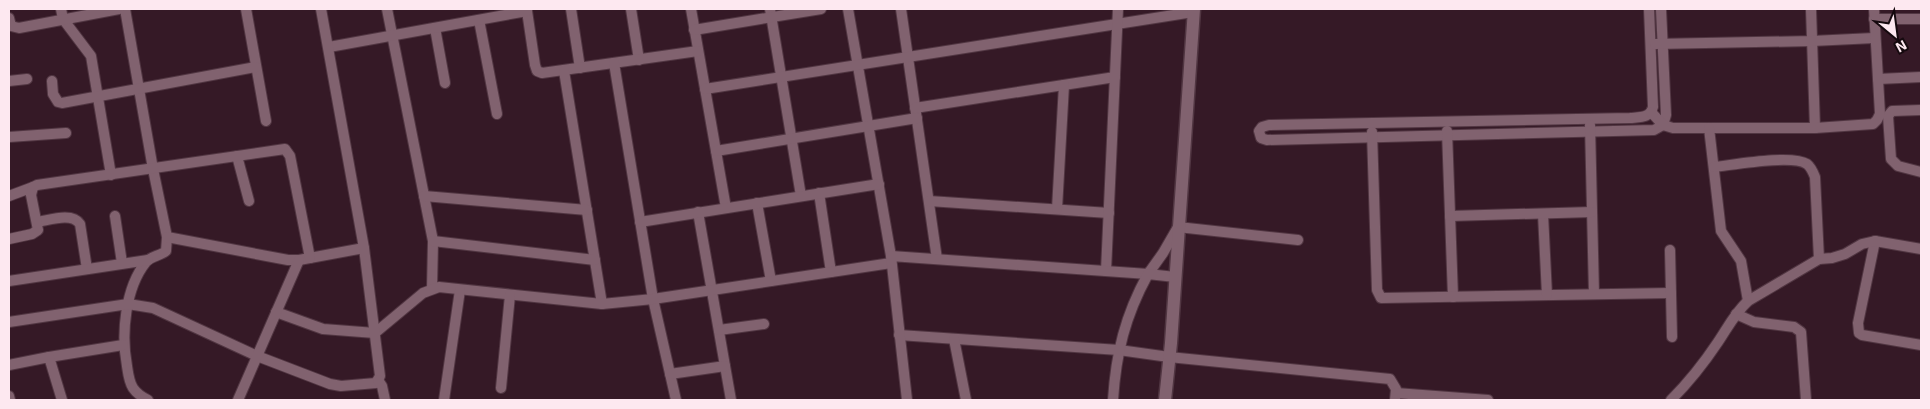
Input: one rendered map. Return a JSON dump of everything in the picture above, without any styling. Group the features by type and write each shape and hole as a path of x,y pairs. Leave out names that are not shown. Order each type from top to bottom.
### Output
{"street":[{"path":"61,9 63,20 91,56 111,175"},
{"path":"9,18 14,28 119,9"},
{"path":"9,280 148,260 160,256 166,251 167,237 125,9"},
{"path":"246,9 266,121"},
{"path":"9,322 128,304 153,308 257,356 330,384 341,386 372,384 378,380 380,376 364,248 321,9"},
{"path":"387,9 433,241 432,289"},
{"path":"571,9 580,68"},
{"path":"632,9 638,60"},
{"path":"691,9 726,208"},
{"path":"694,30 771,13 821,9"},
{"path":"848,9 870,126 891,260 907,400"},
{"path":"901,9 937,259"},
{"path":"1106,271 1118,9"},
{"path":"1649,9 1653,106 1651,112 1641,117 1269,126 1262,127 1258,131 1261,138 1267,140 1654,130 1663,125 1666,115 1661,9"},
{"path":"1811,9 1815,128"},
{"path":"329,47 526,10 535,65 537,70 546,74 698,51"},
{"path":"705,90 908,56 1118,24 1194,10 1170,357 1165,400"},
{"path":"771,13 802,196"},
{"path":"1651,112 1663,125 1673,128 1815,128 1873,124 1880,114 1874,14 1921,19"},
{"path":"479,20 497,114"},
{"path":"435,28 445,83"},
{"path":"1650,43 1812,41 1874,38"},
{"path":"614,63 653,299 676,400"},
{"path":"52,82 53,94 58,102 140,90 256,68"},
{"path":"564,71 602,304"},
{"path":"716,151 870,126 916,113 1115,77"},
{"path":"1878,79 1921,77"},
{"path":"9,81 27,79"},
{"path":"1056,209 1064,85"},
{"path":"1921,110 1896,109 1888,116 1891,159 1898,166 1921,172"},
{"path":"1590,119 1594,294"},
{"path":"1446,122 1453,297"},
{"path":"1372,124 1378,294 1381,298 1671,293"},
{"path":"1709,128 1722,231 1741,261 1748,301"},
{"path":"9,137 66,133"},
{"path":"9,196 36,185 279,149 289,151 304,259 276,312 238,400"},
{"path":"237,156 249,201"},
{"path":"1714,167 1786,160 1801,161 1811,167 1815,177 1819,259"},
{"path":"640,222 879,184"},
{"path":"9,239 38,230 31,195 33,187"},
{"path":"819,193 831,272"},
{"path":"424,196 587,210"},
{"path":"929,202 1109,213"},
{"path":"757,203 771,281"},
{"path":"698,212 731,400"},
{"path":"1450,216 1592,212"},
{"path":"1543,214 1547,295"},
{"path":"116,216 122,263"},
{"path":"37,222 69,217 78,220 87,269"},
{"path":"1178,227 1298,240"},
{"path":"1113,400 1115,366 1123,332 1139,290 1148,274 1164,253 1178,227"},
{"path":"167,237 288,260 304,259 364,248"},
{"path":"433,241 595,260"},
{"path":"1875,241 1858,323 1859,333 1921,345"},
{"path":"1671,400 1688,383 1719,342 1736,314 1748,301 1819,259 1845,254 1862,244 1875,241 1921,249"},
{"path":"1670,250 1672,338"},
{"path":"276,312 323,329 375,332 423,293 438,287 602,304 653,299 831,272 891,260 937,259 1175,277"},
{"path":"148,260 130,293 123,345 130,382 134,389 148,400"},
{"path":"444,400 460,290"},
{"path":"501,388 510,295"},
{"path":"1736,314 1754,322 1794,327 1801,332 1806,400"},
{"path":"719,330 764,324"},
{"path":"899,335 1119,350 1170,357 1390,379 1394,383 1396,397 1487,400"},
{"path":"954,338 966,400"},
{"path":"9,365 123,345"},
{"path":"49,357 62,400"},
{"path":"670,374 725,366"},
{"path":"378,380 386,400"},
{"path":"9,396 10,400"}]}
